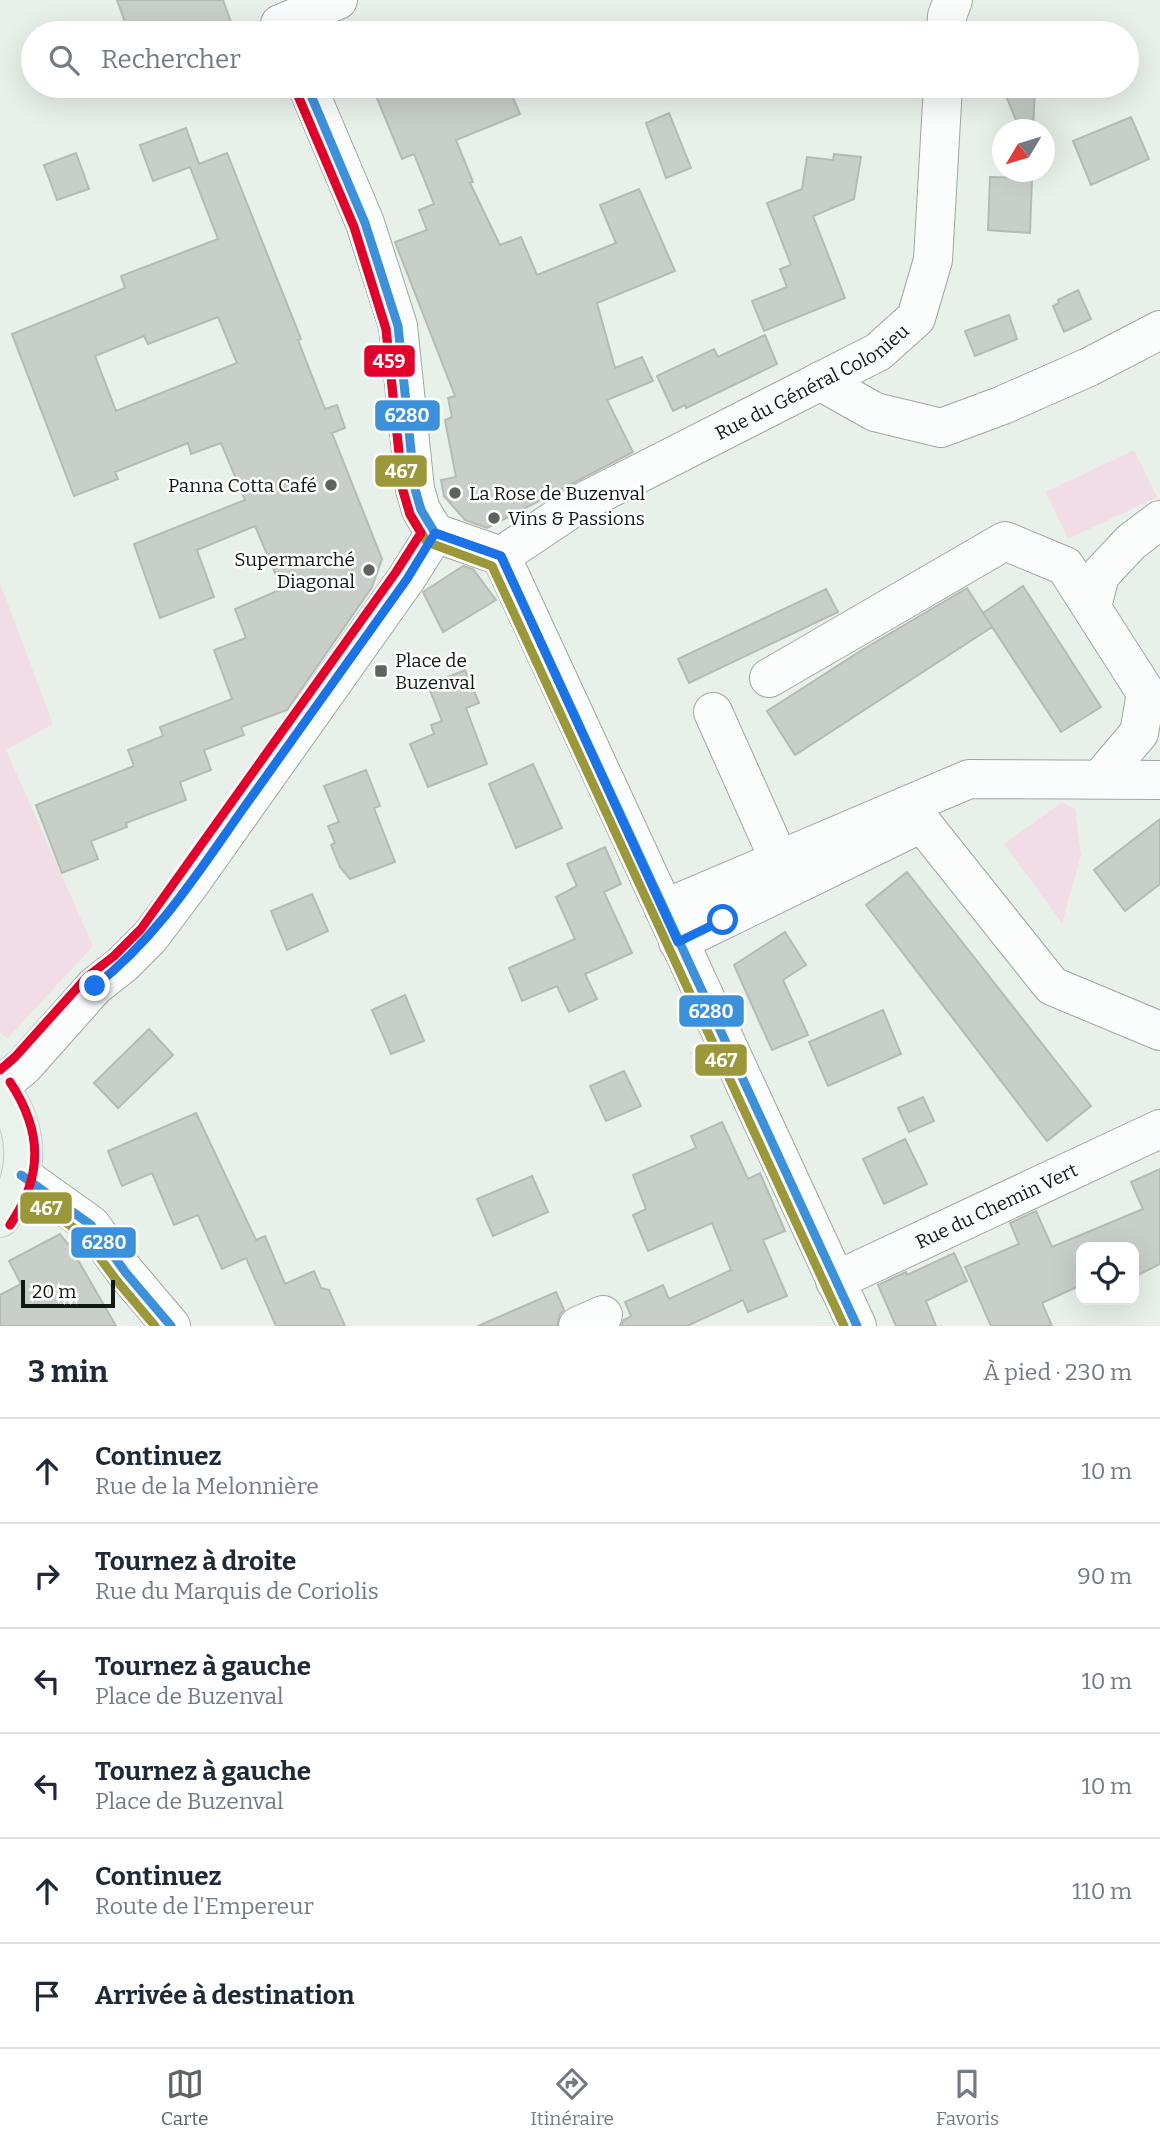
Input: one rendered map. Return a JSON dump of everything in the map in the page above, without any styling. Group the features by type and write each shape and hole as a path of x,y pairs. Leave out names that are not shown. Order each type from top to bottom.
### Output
{"main road":[{"path":"0,1088 12,1106 20,1126 24,1157 22,1175 14,1197 0,1218"}],"street":[{"path":"279,19 338,0"},
{"path":"947,21 953,0"},
{"path":"312,98 365,223 398,326 415,489 421,510 435,533 501,556 857,1326"},
{"name":"Rue du Général Colonieu","path":"501,556 577,505 878,352 916,318 933,260 942,98"},
{"path":"820,381 875,412 942,428 1003,405 1088,367 1160,330"},
{"path":"1091,607 1100,575 1131,542 1160,520"},
{"path":"0,1088 24,1066 95,986 122,965 150,937 407,579 435,533"},
{"path":"769,678 1005,541 1065,566 1146,693 1139,733 1101,778"},
{"path":"713,712 785,874"},
{"path":"671,926 917,813 969,779 1160,780"},
{"path":"917,813 1052,986 1160,1031"},
{"name":"Rue du Chemin Vert","path":"835,1281 1160,1129"},
{"path":"22,1175 91,1225 126,1273 171,1326"}],"shaded area":[{"path":"1134,450 1157,497 1068,539 1046,492"},
{"path":"0,583 53,724 6,750 93,946 8,1038 0,1033"},
{"path":"1062,802 1075,809 1081,855 1062,923 1004,844"}],"building":[{"path":"117,0 223,0 231,21 125,21"},
{"path":"377,98 513,98 520,114 456,140 473,182 470,183 500,245 521,237 537,275 616,243 600,205 639,189 675,271 597,303 615,368 642,357 653,381 607,400 633,452 487,528 465,520 444,496 441,480 456,477 445,420 452,417 448,398 455,396 395,242 427,230 419,210 434,204 414,154 402,159"},
{"path":"1007,98 1034,98 1034,119 1016,119"},
{"path":"669,113 691,168 666,178 646,123"},
{"path":"1131,117 1149,159 1091,185 1073,141"},
{"path":"186,128 199,164 227,153 301,339 298,340 325,409 337,405 345,428 332,433 382,559 372,587 287,710 241,727 244,735 204,750 211,770 180,782 186,800 126,823 127,827 91,841 98,859 62,873 36,805 134,766 128,750 163,736 160,727 232,699 214,650 246,638 235,609 282,589 255,526 197,550 214,597 160,618 134,544 245,500 221,443 191,454 188,443 115,472 118,479 74,496 12,334 125,288 121,276 218,239 190,167 153,181 140,145","holes":["218,317 237,363 116,411 95,356 144,336 148,344"]},
{"path":"76,153 89,189 57,200 44,165"},
{"path":"834,154 861,157 854,199 813,216 845,298 764,331 752,301 787,287 780,269 791,265 767,203 802,189 807,157 833,160"},
{"path":"990,177 992,182 1032,182 1030,233 988,230"},
{"path":"1078,290 1091,319 1064,332 1053,306 1059,303 1058,300"},
{"path":"1009,315 1017,339 975,356 965,331"},
{"path":"765,335 777,364 686,408 685,405 673,411 657,376 714,349 718,357"},
{"path":"463,566 473,569 496,600 443,632 423,592"},
{"path":"1023,586 1101,707 1061,732 983,613"},
{"path":"967,588 992,627 795,755 767,711 862,650"},
{"path":"826,589 838,612 689,683 678,659"},
{"path":"465,670 479,703 466,708 487,764 428,787 410,744 434,734 431,725 442,721 428,685"},
{"path":"533,764 562,828 516,848 489,784"},
{"path":"366,770 380,806 374,808 395,862 350,879 340,867 331,845 335,843 328,826 339,822 324,786"},
{"path":"1160,819 1160,884 1125,911 1094,870"},
{"path":"605,847 621,884 604,892 632,953 585,974 597,999 569,1012 557,986 522,1001 509,968 575,939 556,897 577,886 567,864"},
{"path":"907,872 1091,1106 1047,1141 866,905"},
{"path":"312,894 328,931 287,950 271,911"},
{"path":"785,932 806,965 783,980 808,1035 772,1050 734,965"},
{"path":"405,995 424,1041 391,1054 372,1010"},
{"path":"883,1010 901,1054 828,1086 809,1042"},
{"path":"149,1029 173,1055 118,1108 94,1083"},
{"path":"624,1071 641,1106 606,1121 590,1086"},
{"path":"923,1097 934,1121 909,1132 898,1108"},
{"path":"196,1113 256,1240 265,1236 285,1284 314,1271 321,1288 329,1290 345,1326 276,1326 246,1258 222,1269 198,1215 174,1225 152,1173 122,1186 108,1151"},
{"path":"722,1122 748,1179 760,1173 785,1231 763,1240 787,1296 748,1312 743,1300 687,1326 621,1326 624,1320 631,1316 625,1302 663,1285 669,1299 731,1270 712,1223 648,1251 633,1215 646,1209 633,1175 696,1148 691,1136"},
{"path":"905,1139 927,1184 884,1204 863,1159"},
{"path":"1160,1169 1160,1264 1139,1274 1139,1242 1076,1242 1076,1287 1042,1303 1052,1326 991,1326 965,1267 1019,1244 1010,1223 1036,1211 1052,1247 1143,1209 1131,1182"},
{"path":"532,1176 548,1212 493,1236 477,1199"},
{"path":"60,1234 71,1248 116,1326 0,1326 0,1295 21,1284 9,1261"},
{"path":"954,1253 967,1281 926,1301 936,1326 896,1326 878,1285"},
{"path":"556,1292 564,1310 557,1326 478,1326"}],"transit line":[{"name":"467","path":"299,98 354,227 386,329 403,490 410,515 427,542 492,566 844,1326"},
{"name":"459","path":"0,1070 87,977 114,956 141,929 396,572 421,533 410,514 403,491 386,329 354,227 299,98"},
{"name":"6280","path":"312,98 365,223 398,326 415,489 421,510 435,533 501,556 857,1326"},
{"name":"459","path":"10,1082 29,1119 35,1154 29,1189 10,1225"},
{"name":"6280","path":"21,1175 91,1225 126,1273 171,1326"},
{"name":"467","path":"10,1225 28,1195 82,1234 155,1326"}],"place":[{"name":"Panna Cotta Café","path":"331,485"},
{"name":"La Rose de Buzenval","path":"455,493"},
{"name":"Vins & Passions","path":"494,518"},
{"name":"Supermarché Diagonal","path":"369,570"},
{"name":"Place de Buzenval","path":"381,671"}],"route":[{"path":"95,986 122,965 150,937 407,579 435,533 501,556 678,942 723,920"}]}
